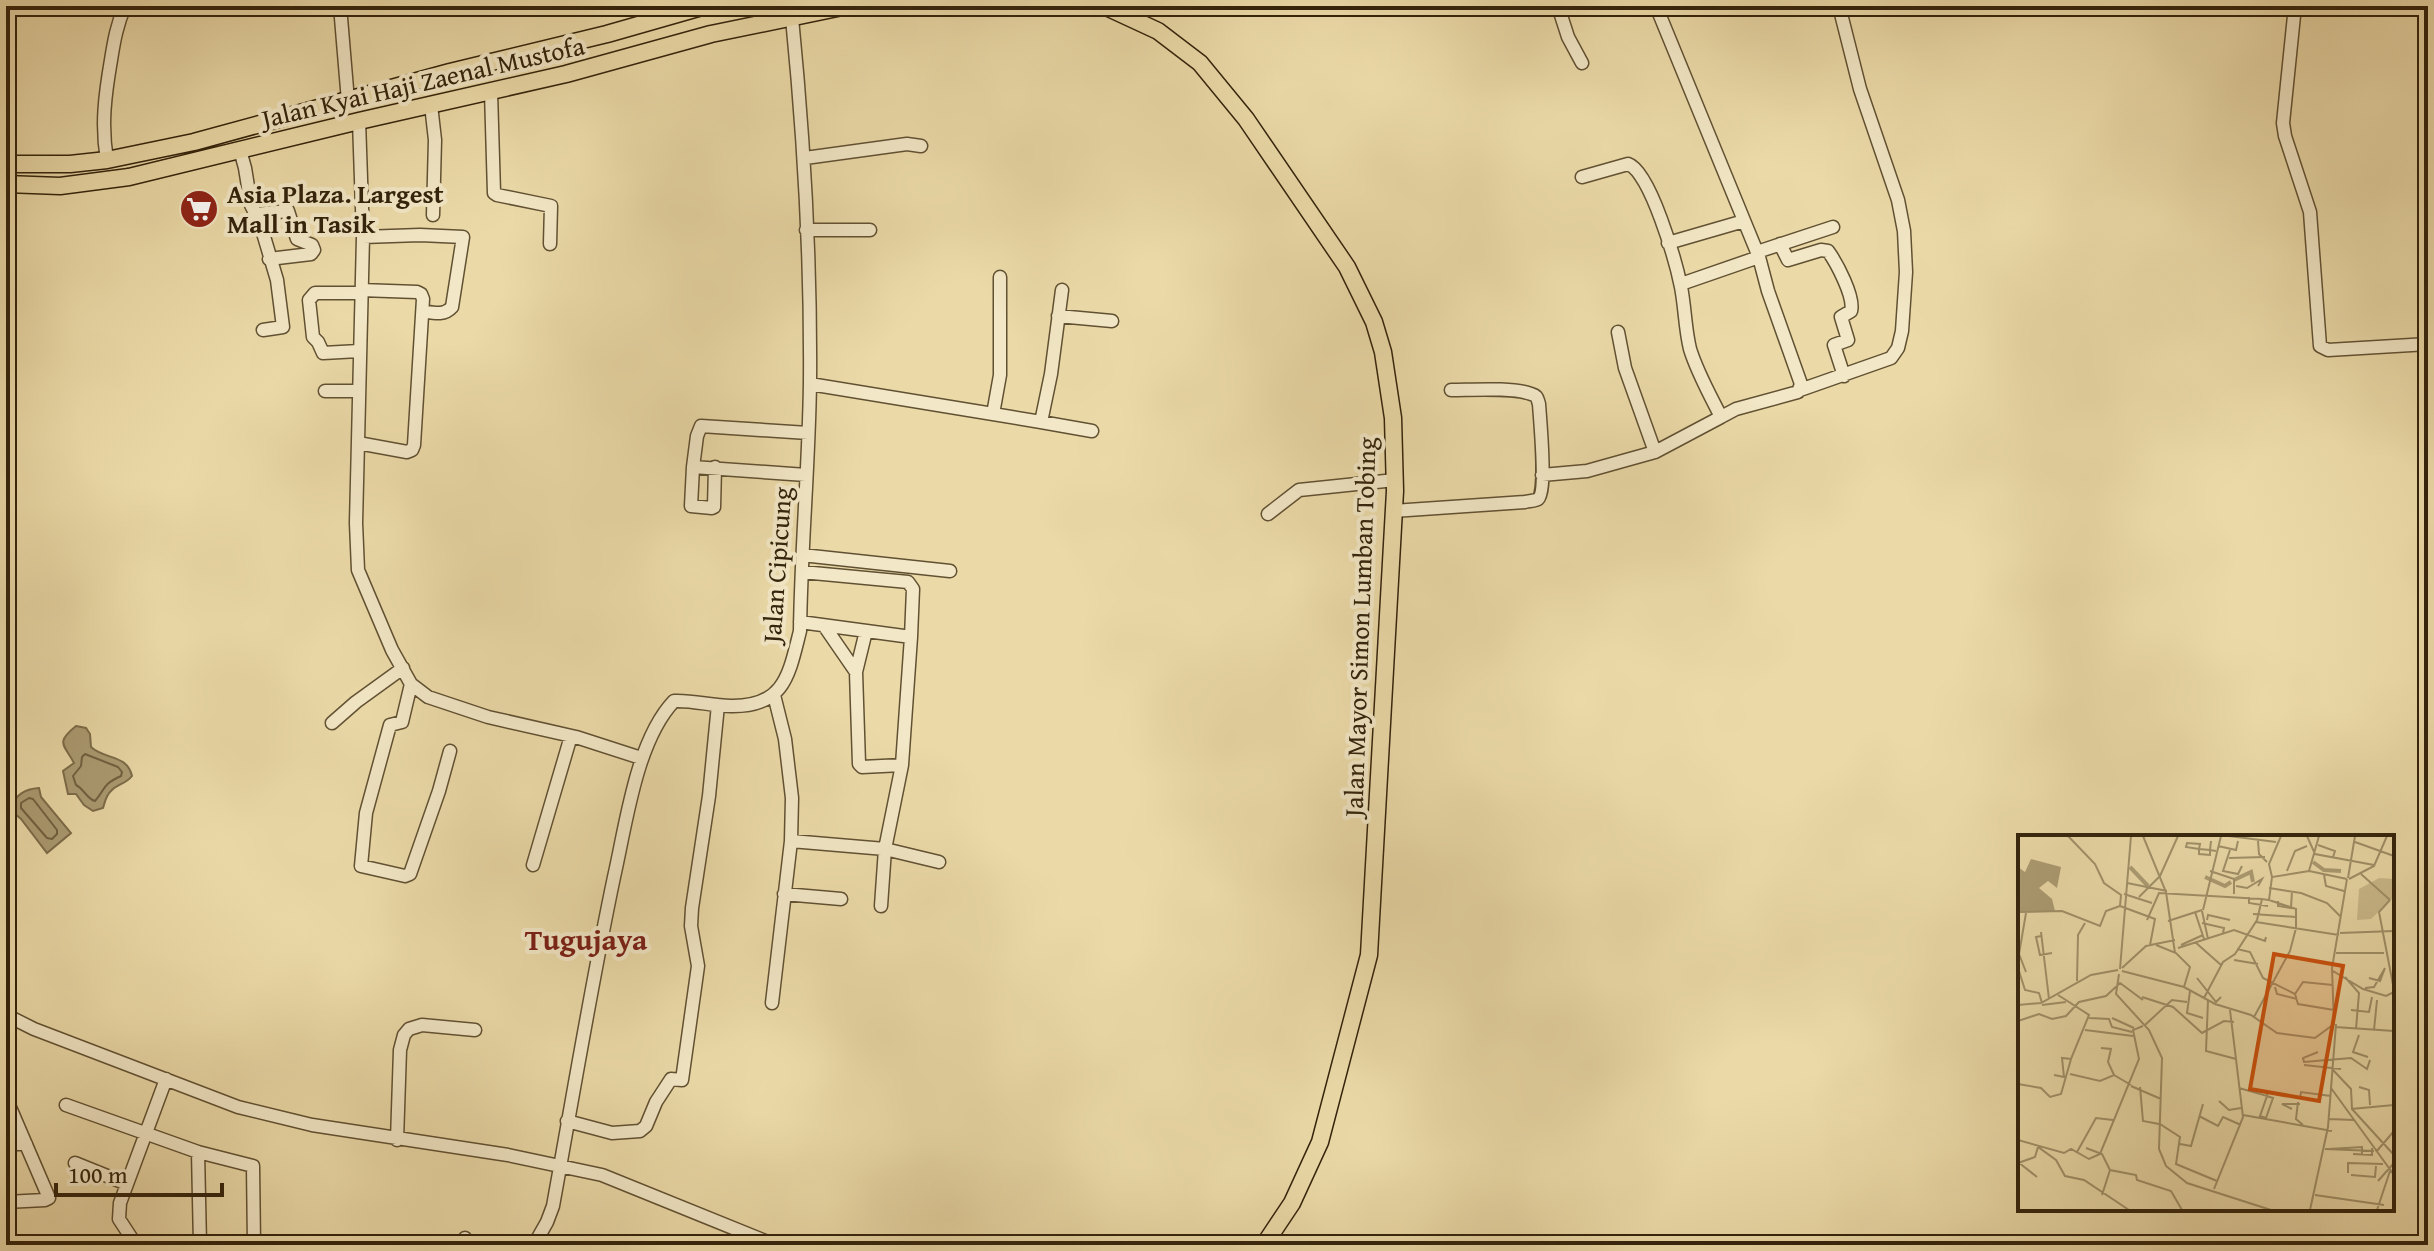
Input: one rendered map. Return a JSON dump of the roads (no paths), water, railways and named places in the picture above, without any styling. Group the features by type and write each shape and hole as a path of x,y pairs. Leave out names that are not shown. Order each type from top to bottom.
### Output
{"main road":[{"name":"Jalan Kyai Haji Zaenal Mustofa","path":"6,164 107,160 220,135 705,6"},
{"name":"Jalan Kyai Haji Zaenal Mustofa","path":"6,184 60,186 129,177 566,74 791,12 847,6"},
{"name":"Jalan Mayor Simon Lumban Tobing","path":"1104,6 1158,31 1200,63 1246,119 1347,267 1374,322 1383,352 1393,418 1395,480 1369,955 1320,1142 1292,1203 1264,1245"},
{"path":"558,44 566,74"},
{"path":"220,135 220,156"},
{"path":"36,185 40,164"}],"street":[{"path":"107,160 103,105 117,24 125,6"},
{"path":"340,6 348,101"},
{"path":"1558,6 1568,37 1582,63"},
{"path":"1656,6 1758,254 1801,384 1800,390"},
{"path":"1542,475 1587,471 1655,452 1736,409 1844,376 1891,358 1898,348 1906,272 1904,231 1898,200 1860,89 1839,6"},
{"path":"2295,6 2283,123 2310,212 2320,346 2328,350 2428,344"},
{"name":"Jalan Cipicung","path":"774,695 782,687 790,668 800,631 810,384 805,158 791,12"},
{"path":"491,92 494,193 551,206 550,244"},
{"path":"431,105 435,140 433,215"},
{"path":"359,121 363,237 356,523 360,574 392,650 411,684 428,697 641,758"},
{"path":"805,158 907,144 921,146"},
{"path":"240,150 255,214 277,280 283,327"},
{"path":"1582,177 1628,164 1634,166 1657,205 1681,284 1691,349 1721,417"},
{"path":"255,214 288,211 297,239 312,245 314,250 311,254 269,259"},
{"path":"1668,243 1744,221"},
{"path":"1681,284 1780,244 1833,227"},
{"path":"806,230 870,230"},
{"path":"363,237 463,237 452,307 439,314 423,311"},
{"path":"1780,244 1788,260 1821,250 1828,251 1845,283 1853,304 1851,311 1841,317 1848,340 1834,345 1844,376"},
{"path":"993,414 1000,375 1000,277"},
{"path":"1041,422 1062,290"},
{"path":"358,443 407,452 412,450 423,311 421,294 361,291 315,293 309,300 311,324 313,337 323,353 359,351"},
{"path":"1058,316 1112,321"},
{"path":"263,330 311,324"},
{"path":"1618,332 1625,368 1655,452"},
{"path":"810,384 1092,431"},
{"path":"1393,511 1537,500 1540,497 1539,404 1534,395 1491,390 1451,390"},
{"path":"325,391 359,391"},
{"path":"715,467 714,507 691,506 693,467 701,426 808,433"},
{"path":"693,467 806,475"},
{"path":"1268,514 1299,490 1395,480"},
{"path":"802,555 950,571"},
{"path":"802,572 908,582 913,589 902,765 885,849 881,906"},
{"path":"800,622 911,637"},
{"path":"825,627 856,672"},
{"path":"866,631 856,672 859,764 862,767 902,765"},
{"path":"332,723 403,668"},
{"path":"411,684 402,722 390,725 366,813 361,866 405,876 410,874 450,751"},
{"path":"534,1245 553,1206 603,931 641,758 672,702 743,705 774,695 787,754 792,798 791,841 772,1003"},
{"path":"567,1121 612,1133 640,1131 646,1126 656,1102 671,1079 680,1081 683,1078 698,966 691,926 692,908 709,796 718,705"},
{"path":"533,865 571,736"},
{"path":"791,841 885,849 939,862"},
{"path":"784,894 841,899"},
{"path":"6,1015 34,1029 238,1107 312,1125 508,1155 602,1175 775,1245"},
{"path":"397,1140 400,1050 404,1035 409,1029 422,1025 475,1030"},
{"path":"136,1245 119,1219 120,1203 166,1079"},
{"path":"6,1086 9,1105 49,1198 6,1202"},
{"path":"6,1125 9,1105"},
{"path":"66,1105 198,1152 253,1166 254,1245"},
{"path":"6,1144 26,1144"},
{"path":"198,1152 200,1245"},
{"path":"75,1163 127,1184"}],"water":[{"path":"76,726 86,728 91,747 121,761 132,776 109,793 103,808 93,811 76,794 68,794 63,771 74,763 63,744 65,736"},
{"path":"39,788 41,797 71,833 47,853 21,819 9,809 21,794"}],"place":[{"name":"Asia Plaza. Largest Mall in Tasik","path":"199,209"}],"district":[{"name":"Tugujaya","path":"586,940"}]}
